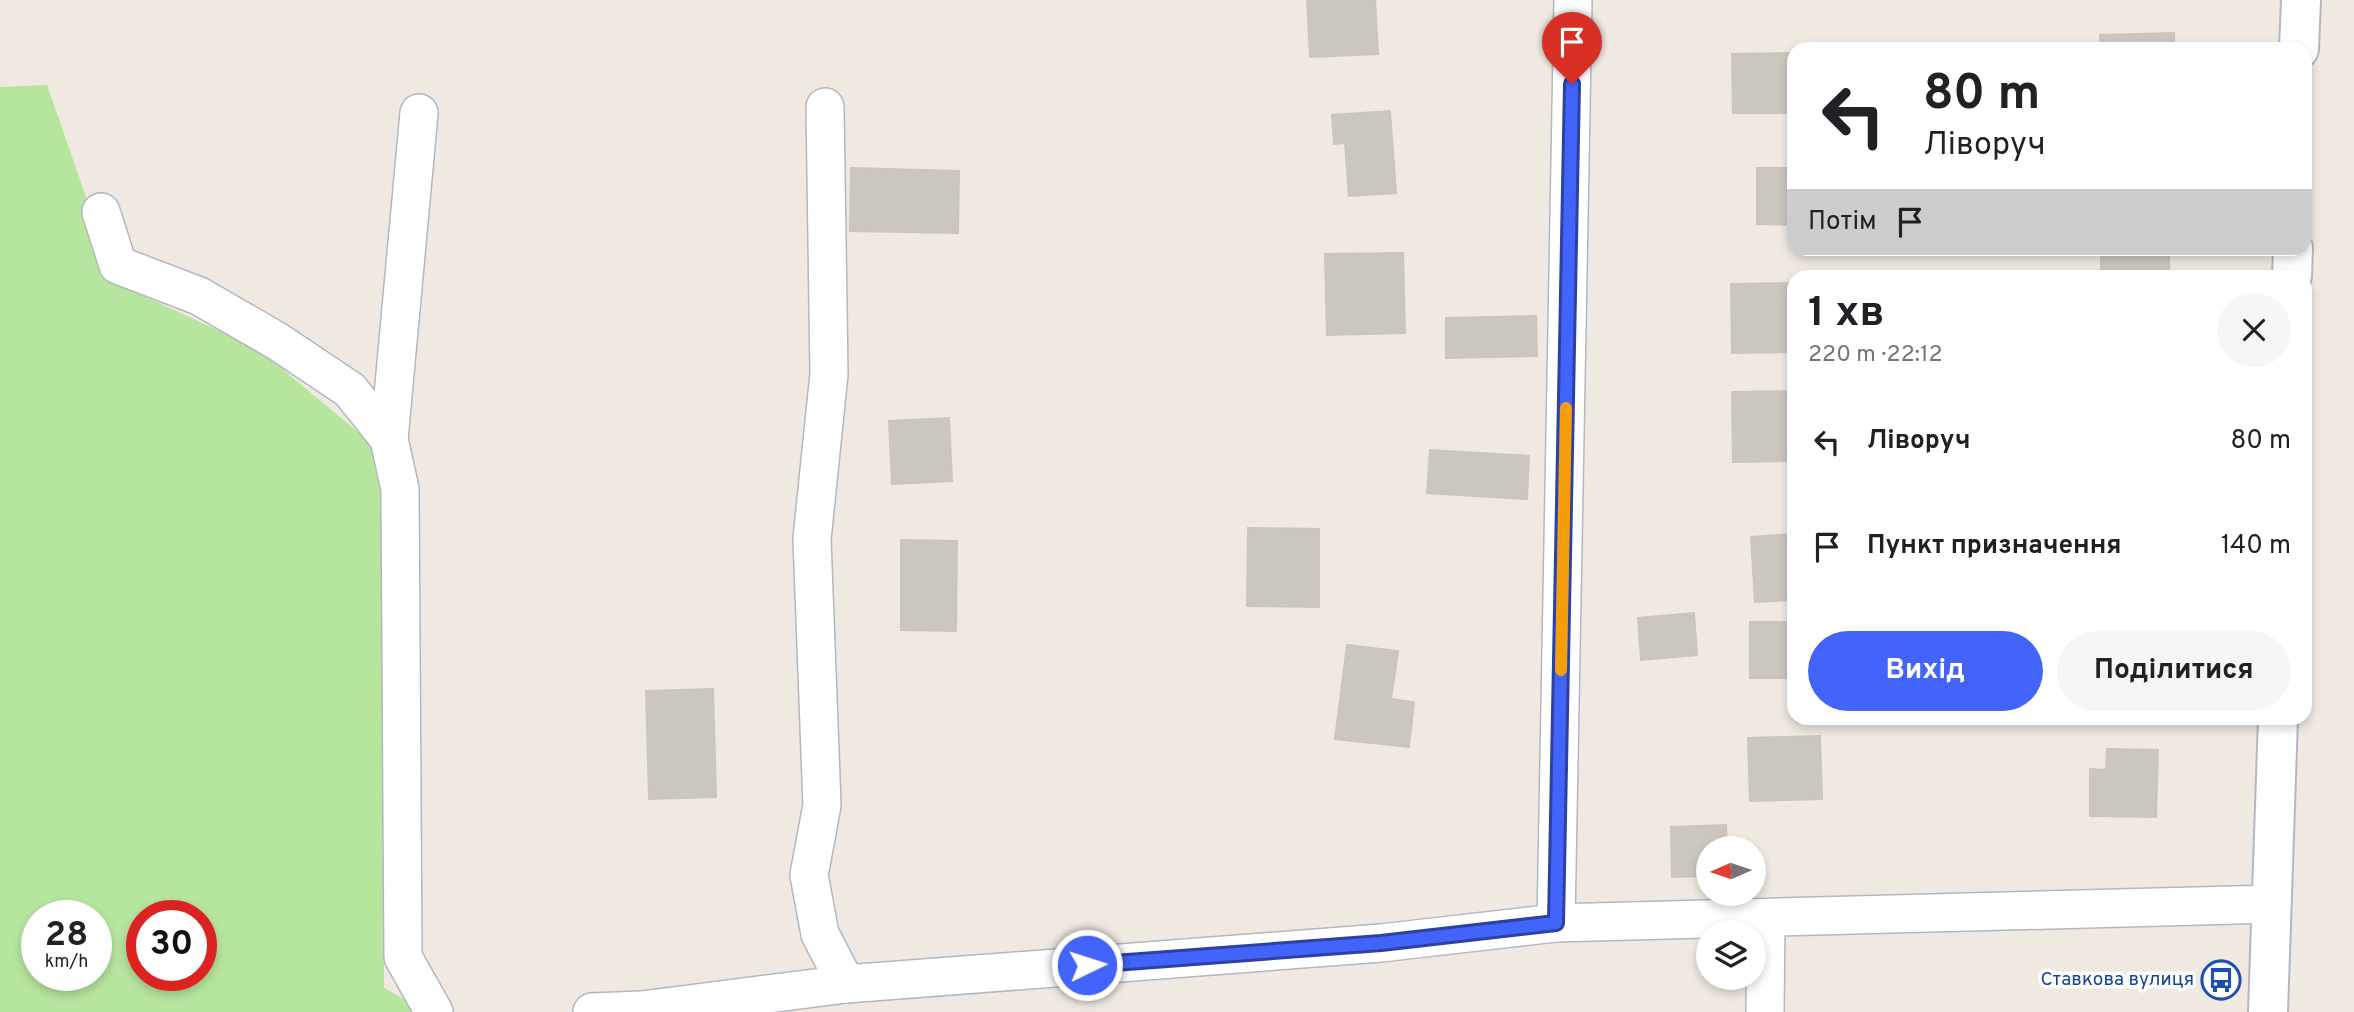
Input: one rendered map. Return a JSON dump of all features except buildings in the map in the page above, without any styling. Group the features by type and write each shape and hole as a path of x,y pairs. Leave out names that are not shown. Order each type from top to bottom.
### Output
{"street":[{"path":"1556,923 1573,0"},
{"path":"2299,42 2301,0"},
{"path":"825,107 829,374 812,539 821,805 809,875 820,934 846,984"},
{"path":"419,113 389,439 400,489 403,957 434,1012"},
{"path":"101,212 118,265 199,296 277,341 350,390 389,439"},
{"path":"2267,1012 2278,725"},
{"path":"592,1012 710,1007 846,984 1381,943 1556,923 2272,904"},
{"path":"1765,1012 1766,918"}],"green space":[{"path":"47,85 116,283 258,349 369,441 385,491 384,988 428,1012 0,1012 0,87"}],"slow traffic":[{"path":"1561,670 1566,408"}],"place":[{"name":"Ставкова вулиця","path":"2221,980"}],"route":[{"path":"1087,965 1381,943 1556,923 1572,84"}]}
